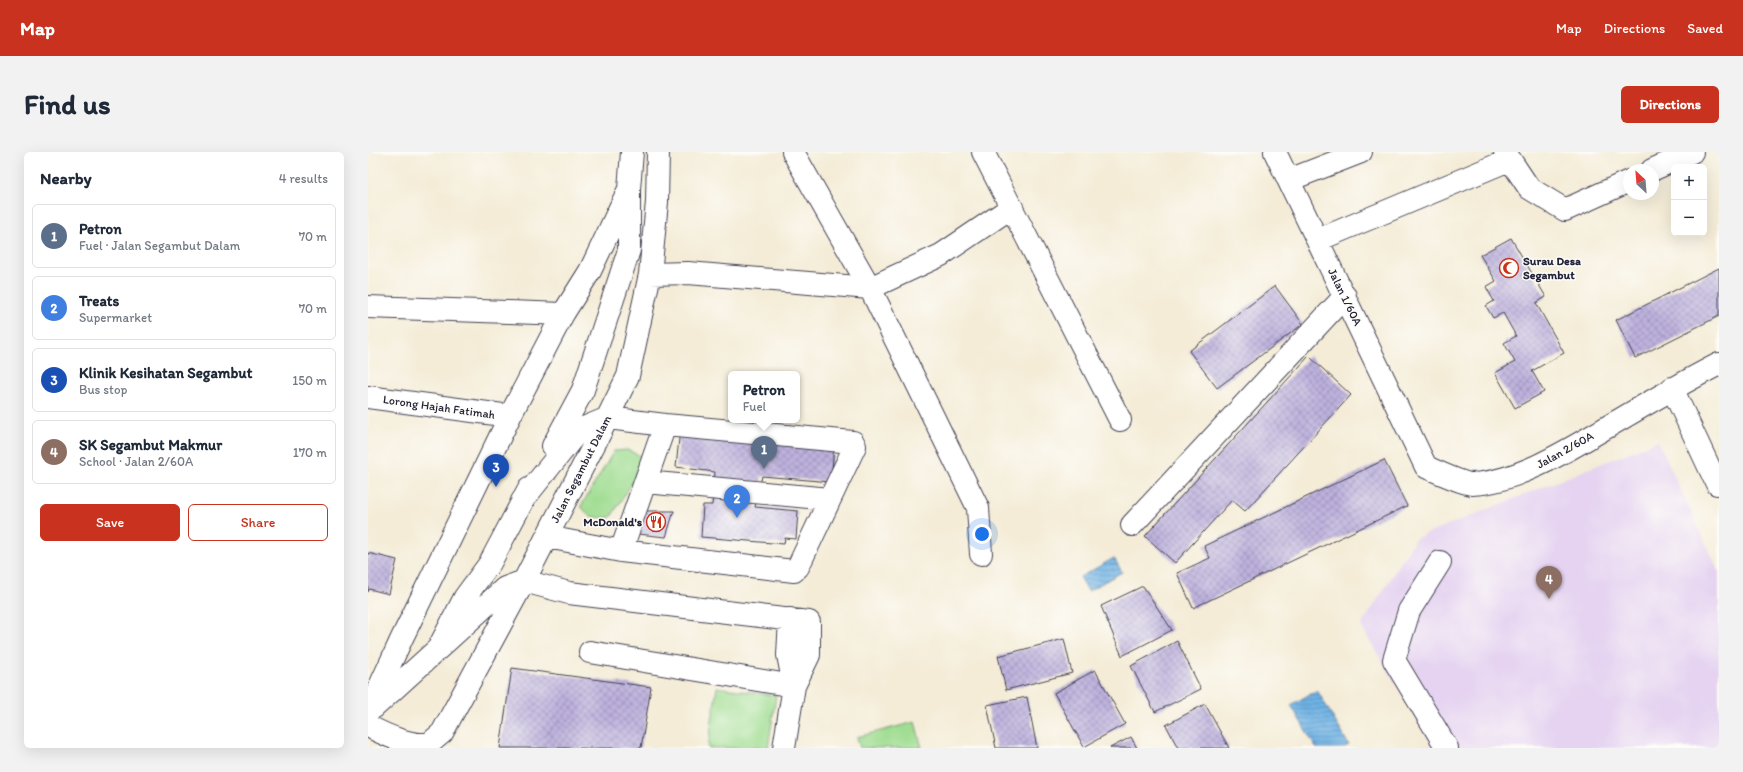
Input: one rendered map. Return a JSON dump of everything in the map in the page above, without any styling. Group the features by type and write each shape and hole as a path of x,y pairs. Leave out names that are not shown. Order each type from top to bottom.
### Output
{"street":[{"path":"438,649 465,597 490,563 583,390 629,250 629,189 632,152"},
{"name":"Jalan Segambut Dalam","path":"368,726 387,736 415,745 429,743 442,733 524,581 608,418 628,376 650,274 657,202 658,152"},
{"path":"793,152 870,288 978,508 981,554"},
{"path":"983,152 1120,420"},
{"name":"Jalan 1/60A","path":"1275,152 1415,442"},
{"path":"1288,180 1361,152"},
{"path":"1659,167 1692,152"},
{"path":"1318,240 1507,156 1529,188 1565,210 1623,184"},
{"path":"368,712 510,416 562,314 590,271 629,189"},
{"path":"650,274 688,273 870,288 940,254 1012,207"},
{"path":"1132,525 1345,296"},
{"path":"368,307 562,314"},
{"name":"Jalan 2/60A","path":"1415,442 1426,467 1470,484 1497,480 1527,470 1571,448 1672,388 1719,364"},
{"path":"1672,388 1717,484"},
{"name":"Lorong Hajah Fatimah","path":"368,397 510,416"},
{"path":"522,501 579,430 608,418 665,425 853,442 855,446 798,566 794,571 621,551 547,537"},
{"path":"621,551 665,425"},
{"path":"645,482 830,499"},
{"path":"1440,562 1409,611 1394,660 1447,748"},
{"path":"368,712 505,588 524,581 569,593 799,620 788,655 794,686 784,748"},
{"path":"590,652 794,686"}],"shaded area":[{"path":"1658,441 1719,572 1719,748 1434,748 1361,626 1416,538"}],"green space":[{"path":"627,450 641,456 642,467 611,517 594,517 590,515 581,506 614,451"},
{"path":"717,687 776,696 768,748 708,748"},
{"path":"915,722 922,748 860,748 857,737"}],"water":[{"path":"1114,558 1122,572 1088,591 1080,577"},
{"path":"1317,690 1349,745 1344,748 1316,748 1291,705"}],"building":[{"path":"1511,238 1546,297 1536,303 1564,353 1532,371 1544,392 1515,408 1495,373 1515,362 1504,343 1516,336 1503,313 1493,318 1486,306 1494,301 1486,287 1496,281 1480,255"},
{"path":"1719,268 1719,316 1635,358 1616,320"},
{"path":"1275,286 1303,324 1217,388 1189,351"},
{"path":"1309,356 1351,395 1245,511 1232,500 1175,563 1145,536"},
{"path":"680,429 834,445 831,482 762,476 755,507 798,511 796,539 785,538 784,544 701,537 703,505 712,505 715,472 676,467"},
{"path":"1384,460 1407,506 1193,608 1177,573 1210,558 1204,546"},
{"name":"McDonald's","path":"644,511 674,511 666,537 638,534"},
{"path":"368,553 397,560 389,594 369,589 368,592"},
{"path":"1143,586 1172,630 1122,656 1101,606"},
{"path":"1064,639 1072,673 1006,690 998,656"},
{"path":"1177,641 1201,689 1155,712 1131,666"},
{"path":"512,668 651,687 641,748 500,748"},
{"path":"1095,670 1125,724 1084,747 1054,693"},
{"path":"1027,697 1037,748 996,748 987,705"},
{"path":"1205,704 1229,748 1178,748 1166,725"},
{"path":"1131,737 1137,748 1110,748"}],"place":[{"name":"Surau Desa Segambut","path":"1509,268"},
{"name":"Petron","path":"764,469"},
{"name":"Klinik Kesihatan Segambut","path":"496,487"},
{"name":"Treats","path":"737,518"},
{"name":"McDonald's","path":"656,522"},
{"name":"SK Segambut Makmur","path":"1549,599"}]}
